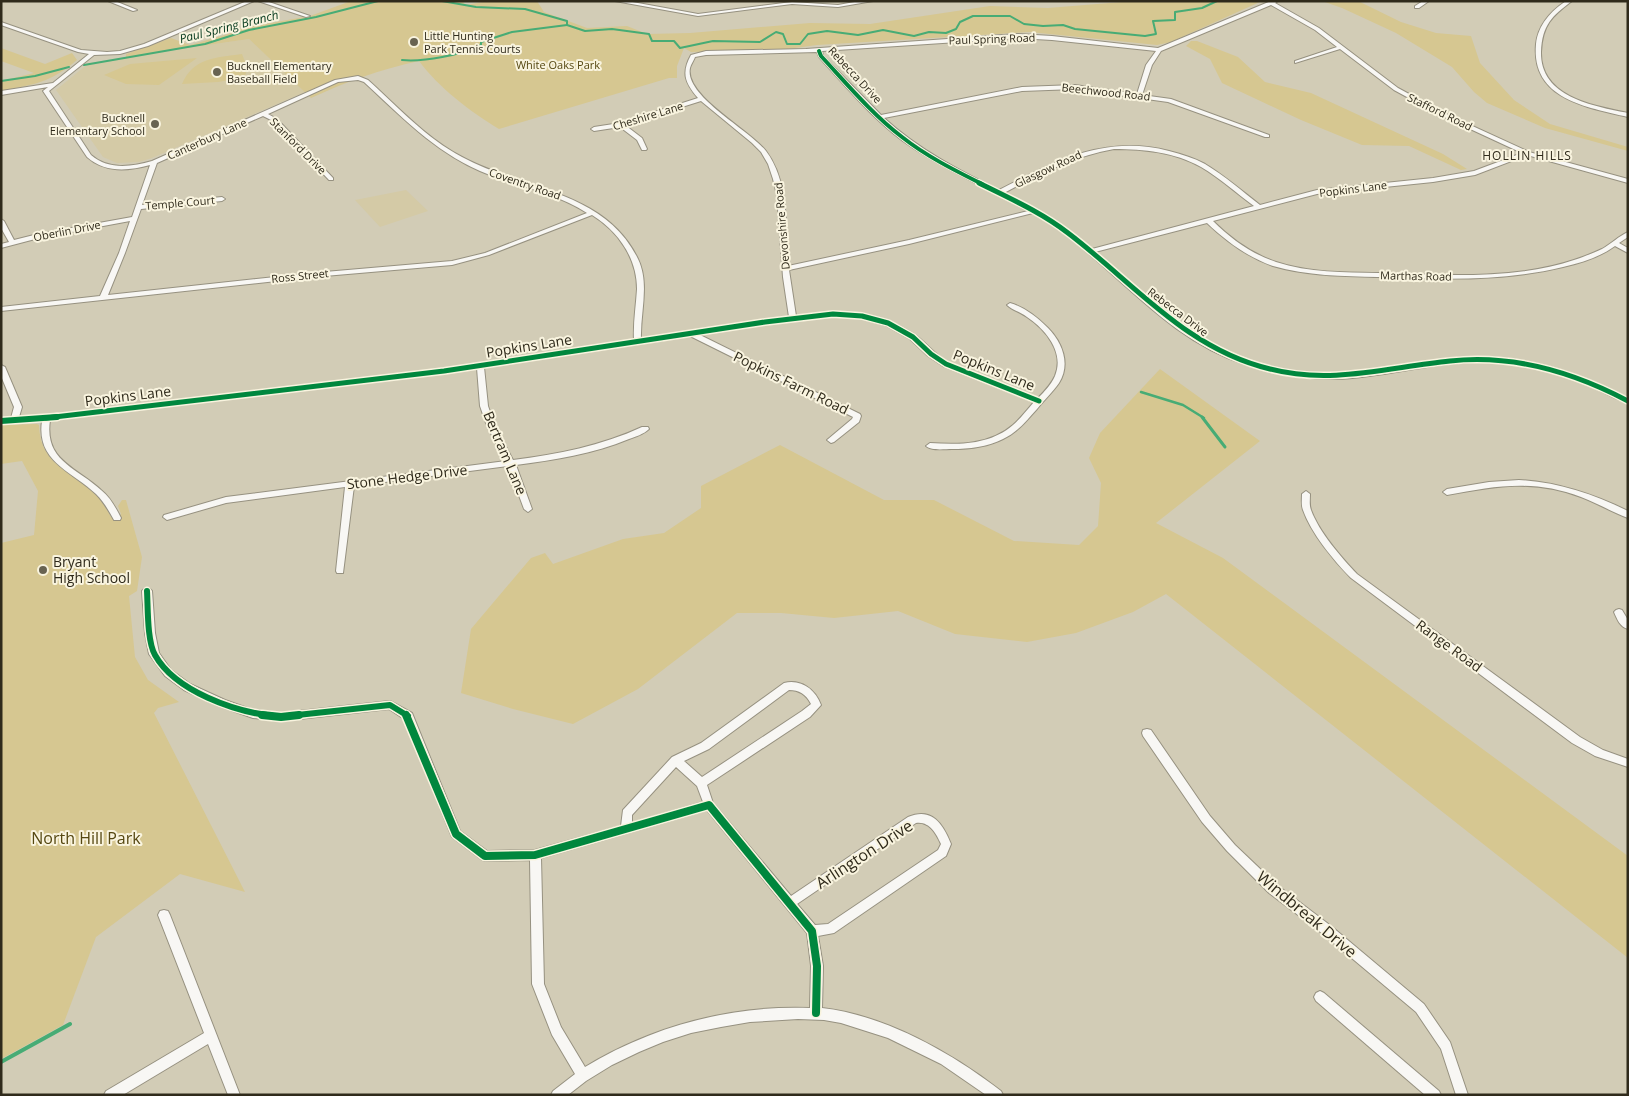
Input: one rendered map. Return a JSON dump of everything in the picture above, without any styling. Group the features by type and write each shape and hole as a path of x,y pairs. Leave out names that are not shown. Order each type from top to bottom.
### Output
{"street":[{"path":"110,1 135,10"},
{"path":"1,23 92,54 121,52 140,47 252,1"},
{"path":"260,1 308,16"},
{"path":"618,1 698,15 792,2 838,6 872,1"},
{"path":"1417,7 1427,1"},
{"path":"1570,1 1551,15 1542,29 1538,54 1544,77 1556,90 1573,100 1628,115"},
{"name":"Stafford Road","path":"1274,2 1317,28 1403,93 1442,114 1527,153 1628,181"},
{"name":"Paul Spring Road","path":"697,54 819,51 1018,36 1159,50 1274,2"},
{"path":"1297,62 1342,47"},
{"path":"1140,94 1150,65 1159,50"},
{"name":"Rebecca Drive","path":"819,51 826,62 900,136 921,150 1034,211 1065,231 1148,302 1199,341 1225,355 1258,367 1302,376 1338,377 1450,361 1494,360 1525,364 1565,374 1628,401"},
{"path":"92,54 46,92 93,161 102,165 113,166 142,165 154,162"},
{"name":"Devonshire Road","path":"697,54 691,57 689,61 687,76 691,86 701,99 752,139 773,167 780,195 786,269 793,318"},
{"name":"Coventry Road","path":"338,81 351,78 366,81 435,142 460,159 498,176 563,197 592,213 618,233 635,260 639,278 636,319 638,342"},
{"name":"Canterbury Lane","path":"103,298 154,162 338,81"},
{"path":"1,93 54,84"},
{"name":"Beechwood Road","path":"881,117 1004,92 1075,87 1140,94 1182,103 1267,136"},
{"name":"Cheshire Lane","path":"594,129 621,125 701,99"},
{"name":"Stanford Drive","path":"264,114 275,120 330,179"},
{"path":"621,125 640,139 644,149"},
{"name":"Glasgow Road","path":"1000,192 1041,170 1077,154 1102,148 1128,147 1164,152 1197,163 1260,208"},
{"name":"Popkins Lane","path":"1090,251 1330,190 1475,174 1527,153"},
{"name":"Temple Court","path":"138,207 222,199"},
{"path":"786,269 1034,211"},
{"name":"Ross Street","path":"1,309 322,274 460,262 487,254 592,213"},
{"name":"Oberlin Drive","path":"1,246 12,242 134,218"},
{"path":"1,220 12,242"},
{"name":"Marthas Road","path":"1209,221 1232,242 1264,260 1293,269 1340,274 1461,277 1512,274 1559,266 1587,257 1616,244 1628,234"},
{"path":"1616,244 1628,252"},
{"path":"930,446 964,447 996,439 1016,428 1040,402 1060,374 1062,360 1059,349 1050,334 1031,316 1010,304"},
{"name":"Popkins Lane","path":"1,421 46,418 480,366 793,318 842,314 881,320 902,329 931,354 946,364 1040,402"},
{"name":"Popkins Farm Road","path":"692,334 857,416 856,420 832,440"},
{"name":"Bertram Lane","path":"480,366 484,406 511,463 528,509"},
{"path":"1,367 18,407 14,420"},
{"path":"46,418 44,436 49,451 60,462 101,493 117,518"},
{"name":"Stone Hedge Drive","path":"167,517 226,500 582,452 627,438 645,429"},
{"path":"1447,492 1504,482 1537,484 1591,497 1628,515"},
{"path":"340,571 350,484"},
{"name":"Range Road","path":"1306,494 1306,504 1311,518 1343,564 1354,576 1576,740 1599,753 1628,763"},
{"path":"147,591 150,632 154,654 168,673 187,687 222,703 253,714 281,718 390,705 408,716 456,834 485,856 535,855 709,805"},
{"path":"1619,612 1621,619 1628,626"},
{"path":"626,829 628,813 676,760 705,746 787,686 800,686 813,696 816,705 806,714 701,783"},
{"name":"Windbreak Drive","path":"1147,733 1206,819 1232,848 1273,889 1334,936 1420,1008 1446,1046 1462,1095"},
{"path":"676,760 701,783 709,805 812,931 817,966 816,1013"},
{"name":"Arlington Drive","path":"790,904 903,825 918,818 930,821 941,832 946,844 942,853 830,929 812,931"},
{"path":"535,855 538,984 556,1032 583,1075"},
{"path":"164,915 234,1095"},
{"path":"1320,997 1435,1095"},
{"path":"557,1095 583,1075 640,1044 694,1025 749,1016 816,1013 849,1019 910,1041 961,1068 998,1095"},
{"path":"110,1095 211,1036"}],"shaded area":[{"name":"Bucknell Elementary School","path":"249,39 305,92 139,162 117,163 103,157 56,90 89,63"},
{"path":"406,190 428,211 380,227 355,200"}],"green space":[{"name":"White Oaks Park","path":"351,1 462,1 466,5 488,1 537,1 544,12 587,28 627,26 647,34 690,33 810,23 870,24 990,6 1048,8 1134,1 1262,1 1171,42 1157,45 1030,32 817,45 780,50 691,52 684,48 677,66 677,78 669,78 499,129 456,99 436,81 419,61 364,76 311,98 249,39 126,57 126,54 171,38 190,45 239,31 238,29 310,16"},
{"path":"1322,1 1358,1 1401,22 1436,33 1471,36 1480,63 1514,100 1550,124 1628,147 1628,151 1545,128 1487,103 1474,92 1452,67 1396,33 1342,8"},
{"path":"1191,41 1197,41 1238,57 1265,82 1311,93 1443,154 1467,169 1461,170 1409,146 1362,145 1301,120 1222,83 1210,59 1186,46"},
{"path":"1,48 45,64 72,53 77,60 59,74 42,82 1,91 1,81 34,73 1,61"},
{"name":"Bucknell Elementary Baseball Field","path":"242,54 247,67 245,77 218,82 182,84 193,68 206,60"},
{"path":"197,58 159,85 126,84 104,75 130,64"},
{"path":"1160,369 1260,441 1156,523 1223,558 1628,856 1628,958 1166,594 1133,612 1076,633 1027,642 955,634 898,611 834,618 781,613 737,613 638,689 573,724 513,709 461,693 471,629 531,558 545,553 553,564 623,539 664,533 701,508 701,486 780,445 884,500 934,500 1014,541 1079,545 1098,526 1101,483 1089,458 1100,433"},
{"name":"North Hill Park","path":"1,425 39,425 45,449 51,458 58,466 96,495 111,517 117,518 121,514 118,506 122,500 126,500 142,557 137,591 129,596 135,657 148,680 179,702 158,708 154,713 245,892 180,874 96,937 63,1025 1,1059 1,543 34,535 38,491 22,461 1,464"}],"waterway":[{"name":"Paul Spring Branch","path":"84,65 205,44 249,30 316,17 378,1"},
{"name":"Paul Spring Branch","path":"442,1 476,7 525,9 567,21 567,25"},
{"name":"Paul Spring Branch","path":"567,25 585,31 612,29 649,34 652,41 674,41 680,48 713,41 760,42 776,32 783,34 787,44 800,44 808,34 827,31 858,35 883,30 914,36 929,32 946,33 956,29 960,22 973,16 1010,16 1024,24 1043,26 1063,25 1075,29 1145,36 1156,34 1153,21 1175,20 1175,12 1202,8 1217,1"},
{"name":"Paul Spring Branch","path":"402,60 442,57 473,49 481,45 481,42 512,32 567,25"},
{"name":"Paul Spring Branch","path":"1,81 35,76 69,67"},
{"path":"1141,392 1183,405 1204,418"},
{"path":"1202,417 1225,447"},
{"path":"1,1062 70,1024"}],"cycle path":[{"path":"819,51 821,56 878,116 914,146 950,168 1026,207 1063,229 1178,326 1199,340 1244,362 1270,370 1299,375 1337,377 1450,361 1496,360 1542,367 1565,373 1608,390 1628,401"},
{"path":"1,421 46,418 444,371 765,322 833,314 862,316 888,323 913,337 931,354 946,364 1039,401"},
{"path":"147,591 150,633 154,654 168,673 187,687 222,703 253,714 281,717 390,705 408,716 456,834 485,856 535,855 709,805 812,931 817,966 816,1013"}],"place":[{"name":"Little Hunting Park Tennis Courts","path":"414,42"},
{"name":"Bucknell Elementary Baseball Field","path":"217,72"},
{"name":"Bucknell Elementary School","path":"155,124"},
{"name":"Bryant High School","path":"43,570"}],"district":[{"name":"HOLLIN HILLS","path":"1527,156"}]}
